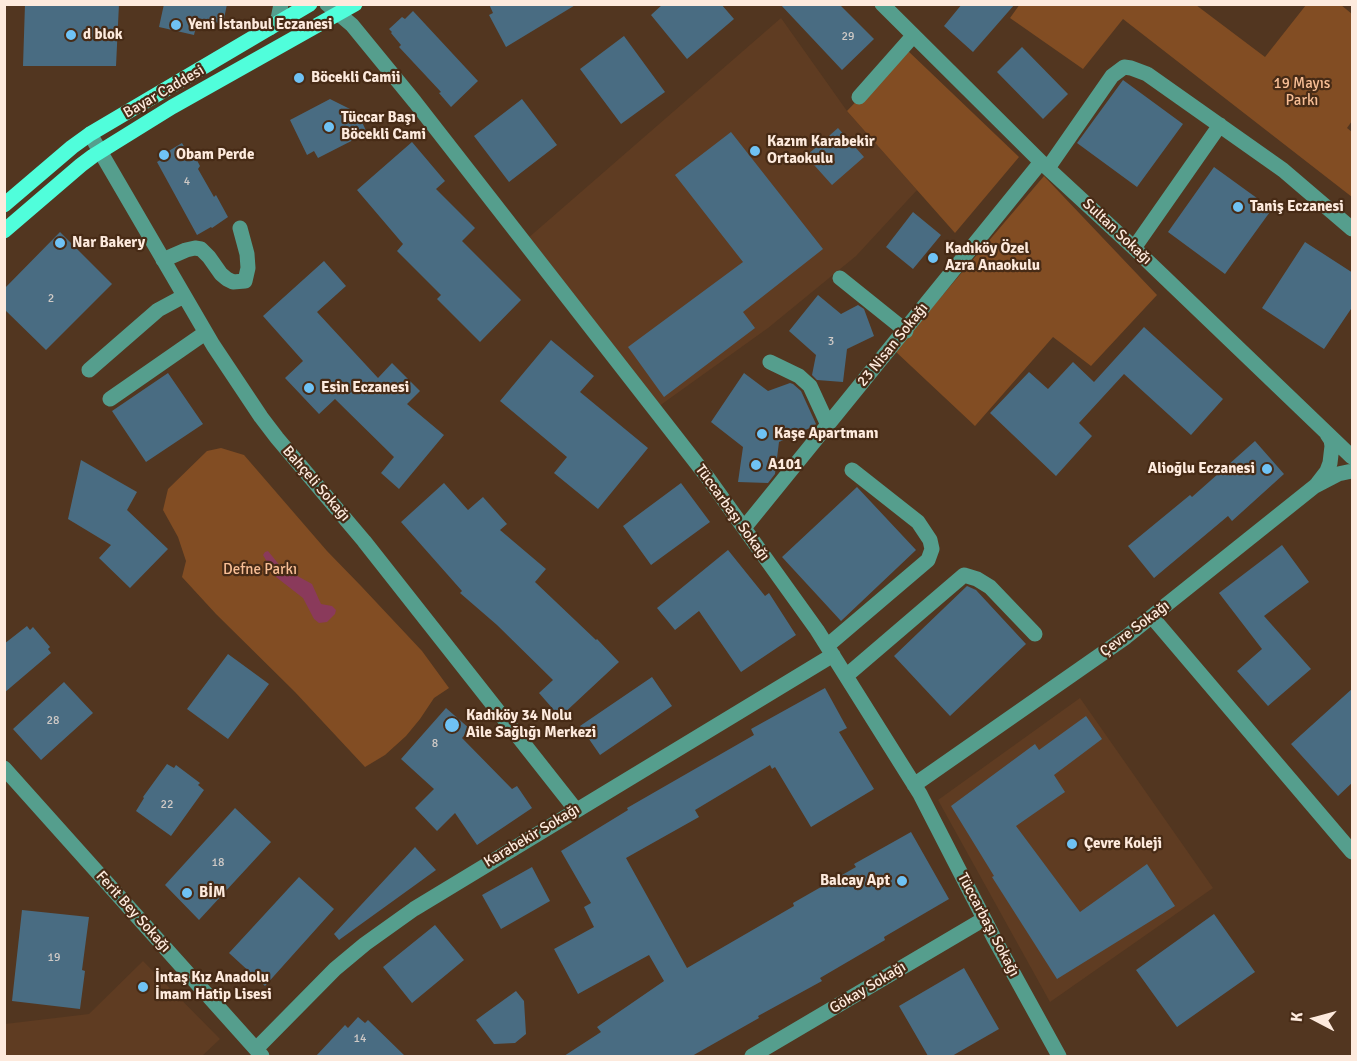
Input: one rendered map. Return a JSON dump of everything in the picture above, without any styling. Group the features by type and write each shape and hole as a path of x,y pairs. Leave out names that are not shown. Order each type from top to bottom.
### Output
{"main road":[{"name":"Bayar Caddesi","path":"4,205 90,134 310,4"},
{"name":"Bayar Caddesi","path":"4,231 81,165 100,152 333,9 355,4"}],"street":[{"path":"267,30 278,20 281,4"},
{"name":"Sultan Sokağı","path":"882,4 1045,165 1353,457"},
{"name":"Tüccarbaşı Sokağı","path":"333,9 357,30 708,478 830,651 914,785 1059,1056"},
{"path":"859,97 913,36"},
{"name":"23 Nisan Sokağı","path":"744,528 1045,165 1112,76 1124,67 1139,70 1220,125"},
{"path":"1134,248 1220,125 1283,170 1353,228"},
{"name":"Bahçeli Sokağı","path":"90,134 206,333 276,438 364,541 576,810"},
{"path":"163,260 186,250 201,249 227,279 233,282 245,281 248,268 247,254 240,228"},
{"path":"840,278 906,331"},
{"path":"89,370 158,310 184,296"},
{"path":"110,399 206,333"},
{"path":"770,363 799,376 810,386 828,425"},
{"path":"1315,486 1327,471 1330,463 1332,446 1328,434"},
{"name":"Karabekir Sokağı","path":"259,1053 335,969 365,944 427,901 830,651 928,560 932,549 930,540 918,522 852,470"},
{"name":"Çevre Sokağı","path":"914,785 1152,618 1315,486 1338,474 1353,471"},
{"path":"846,676 964,575 977,579 990,587 1035,634"},
{"path":"1152,618 1353,852"},
{"name":"Ferit Bey Sokağı","path":"4,768 259,1053"},
{"name":"Gökay Sokağı","path":"752,1056 984,919"}],"shaded area":[{"name":"Kazım Karabekir Ortaokulu","path":"781,18 847,111 917,190 856,256 768,328 655,409 527,239"},
{"path":"268,551 281,567 312,584 321,604 332,606 336,610 327,622 319,623 314,619 303,598 276,577 263,555"},
{"name":"Çevre Koleji","path":"1080,698 1213,888 1050,1002 938,800"},
{"name":"İntaş Kız Anadolu İmam Hatip Lisesi","path":"143,961 220,1039 202,1056 5,1056 5,1024 89,1014"}],"green space":[{"name":"19 Mayıs Parkı","path":"1020,4 1196,5 1265,57 1306,5 1341,5 1352,14 1352,121 1347,128 1352,132 1352,197 1123,19 1083,69 1010,18"},
{"path":"906,49 1019,157 955,233 847,111"},
{"path":"1044,176 1157,295 1091,366 1053,337 975,426 895,351"},
{"name":"Defne Parkı","path":"221,448 244,455 327,551 422,651 449,688 434,698 406,736 385,755 365,767 182,577 186,561 178,537 163,510 168,489 207,451"}],"building":[{"name":"d blok","path":"25,4 119,4 116,66 23,66"},
{"path":"164,4 227,4 223,24 198,18 194,35 159,27"},
{"path":"489,4 577,4 506,47 489,15 493,13"},
{"path":"663,4 721,4 734,19 687,59 651,15"},
{"path":"780,4 839,4 874,39 842,70"},
{"path":"962,4 1015,4 973,52 944,26"},
{"path":"413,11 478,81 451,107 439,93 441,92 399,47 401,45 389,29"},
{"path":"624,36 665,92 621,124 580,69"},
{"path":"1022,47 1068,94 1043,119 997,72"},
{"path":"1123,80 1183,124 1137,187 1077,143"},
{"name":"Tüccar Başı Böcekli Cami","path":"330,99 358,113 367,133 318,158 314,151 307,155 290,120"},
{"path":"522,99 557,145 509,182 474,136"},
{"path":"838,128 864,157 832,185 806,156"},
{"path":"731,132 823,249 743,312 755,328 664,397 628,347 743,262 675,175"},
{"path":"412,142 445,181 436,189 475,228 462,241 521,300 480,342 437,299 441,295 397,251 403,244 357,190"},
{"path":"182,143 186,150 190,147 200,166 198,169 228,217 197,235 157,162 168,155 167,152"},
{"path":"1214,167 1272,209 1225,274 1168,232"},
{"path":"913,212 941,235 913,269 886,247"},
{"path":"60,232 112,284 46,350 4,309 4,289"},
{"path":"1305,242 1353,273 1353,306 1324,349 1262,308"},
{"path":"324,261 346,286 317,312 378,378 392,363 420,391 407,404 444,435 399,489 381,473 394,457 335,399 319,414 285,378 303,361 263,316"},
{"path":"818,295 841,314 858,305 864,309 874,336 847,349 843,382 817,380 812,375 816,355 789,331"},
{"path":"1144,327 1223,399 1191,435 1124,374 1079,423 1092,436 1056,476 990,413 1029,372 1048,389 1073,362 1094,382"},
{"path":"551,340 594,376 580,392 648,448 598,509 554,473 567,457 500,401"},
{"path":"168,373 203,424 146,462 112,411"},
{"name":"Kaşe Apartmanı","path":"744,373 768,391 793,384 801,391 816,424 779,442 775,474 768,483 738,482 743,447 711,422"},
{"path":"1255,441 1284,474 1232,521 1228,516 1154,578 1128,546 1190,495 1192,497"},
{"path":"81,460 137,492 127,510 168,549 130,588 99,558 111,545 68,519"},
{"path":"444,483 468,510 483,497 507,524 500,530 546,569 535,582 619,662 560,717 539,693 553,680 497,625 460,593 462,591 401,522"},
{"path":"681,483 710,522 651,565 623,526"},
{"path":"857,487 916,550 841,621 782,557"},
{"path":"1282,545 1309,582 1264,616 1311,669 1268,706 1237,671 1262,649 1219,593"},
{"path":"728,550 765,596 769,593 796,635 741,672 699,611 675,630 657,608"},
{"path":"967,586 976,590 1026,644 950,716 894,656"},
{"path":"27,626 30,630 33,627 50,647 48,649 51,653 4,693 4,644"},
{"path":"228,654 269,684 228,739 187,709"},
{"path":"652,677 672,706 600,755 580,726"},
{"path":"64,682 93,713 41,760 13,729"},
{"path":"825,688 847,728 839,732 874,789 811,827 775,767 772,769 770,765 695,810 699,817 626,858 687,968 794,906 793,903 856,867 854,864 911,832 949,899 820,978 822,981 692,1056 564,1056 601,1032 597,1027 664,981 649,955 578,994 554,949 594,927 584,907 591,903 561,851 628,810 627,808 754,735 751,729"},
{"path":"1353,688 1353,782 1338,796 1291,744"},
{"path":"446,708 470,729 462,738 512,789 517,786 532,808 477,845 455,813 437,831 415,808 434,789 401,759"},
{"path":"1086,716 1102,739 1054,775 1065,792 1016,826 1080,912 1147,864 1175,906 1057,979 992,877 994,876 951,806 1035,744 1039,750"},
{"path":"167,764 174,768 176,765 200,783 198,785 204,790 171,836 136,811 143,797"},
{"path":"235,808 271,842 199,920 165,885"},
{"path":"415,847 436,870 339,940 334,934"},
{"path":"532,867 550,901 501,929 482,895"},
{"path":"299,877 334,909 265,986 229,953"},
{"path":"22,910 89,917 82,970 85,971 80,1009 12,1001"},
{"path":"1214,914 1255,972 1177,1027 1136,970"},
{"path":"435,925 464,960 412,1003 383,967"},
{"path":"964,968 999,1029 952,1056 928,1056 899,1006"},
{"path":"516,991 524,1001 526,1034 515,1043 494,1044 476,1020"},
{"path":"358,1017 365,1023 368,1020 405,1056 316,1056 345,1025 348,1028"}],"place":[{"name":"Yeni İstanbul Eczanesi","path":"176,25"},
{"name":"d blok","path":"71,35"},
{"name":"Böcekli Camii","path":"299,78"},
{"name":"Tüccar Başı Böcekli Cami","path":"329,127"},
{"name":"Kazım Karabekir Ortaokulu","path":"755,151"},
{"name":"Obam Perde","path":"164,155"},
{"name":"Taniş Eczanesi","path":"1238,207"},
{"name":"Nar Bakery","path":"60,243"},
{"name":"Kadıköy Özel Azra Anaokulu","path":"933,258"},
{"name":"Esin Eczanesi","path":"309,388"},
{"name":"Kaşe Apartmanı","path":"762,434"},
{"name":"A101","path":"756,465"},
{"name":"Alioğlu Eczanesi","path":"1267,469"},
{"name":"Kadıköy 34 Nolu Aile Sağlığı Merkezi","path":"452,725"},
{"name":"Çevre Koleji","path":"1072,844"},
{"name":"Balcay Apt","path":"902,881"},
{"name":"BİM","path":"187,893"},
{"name":"İntaş Kız Anadolu İmam Hatip Lisesi","path":"143,987"}]}
